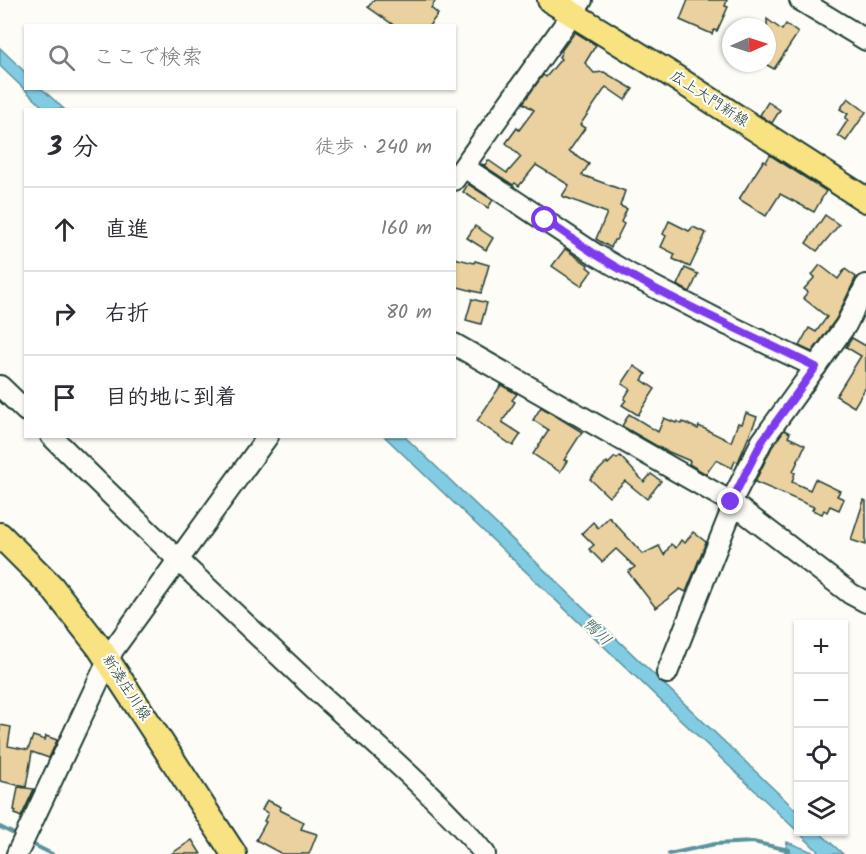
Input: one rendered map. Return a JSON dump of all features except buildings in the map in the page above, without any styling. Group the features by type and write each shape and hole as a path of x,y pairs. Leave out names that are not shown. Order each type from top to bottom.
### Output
{"main road":[{"name":"広上大門新線","path":"550,0 577,7 667,72 866,201"},
{"name":"新湊庄川線","path":"0,535 51,586 108,660 234,854"}],"street":[{"path":"800,0 866,40"},
{"path":"577,7 459,173 622,270 816,367"},
{"path":"667,673 733,503 762,441 846,326 866,285"},
{"path":"456,345 733,503 851,594 866,602"},
{"path":"0,386 24,409"},
{"path":"53,438 178,560 422,789 485,854"},
{"path":"21,845 108,660 267,438"}],"water":[{"path":"0,48 24,71 24,89 0,66"},
{"path":"25,90 43,90 63,108 44,108"},
{"name":"鴨川","path":"386,438 406,438 794,808 794,828"},
{"path":"802,836 823,836 843,854 818,854 818,851"},
{"path":"787,842 818,854 785,852"}],"waterway":[{"path":"0,827 18,836"},
{"path":"669,854 715,844 753,842 789,850"},
{"path":"30,843 52,854"}],"route":[{"path":"545,220 631,275 816,367 762,441 731,502"}]}
